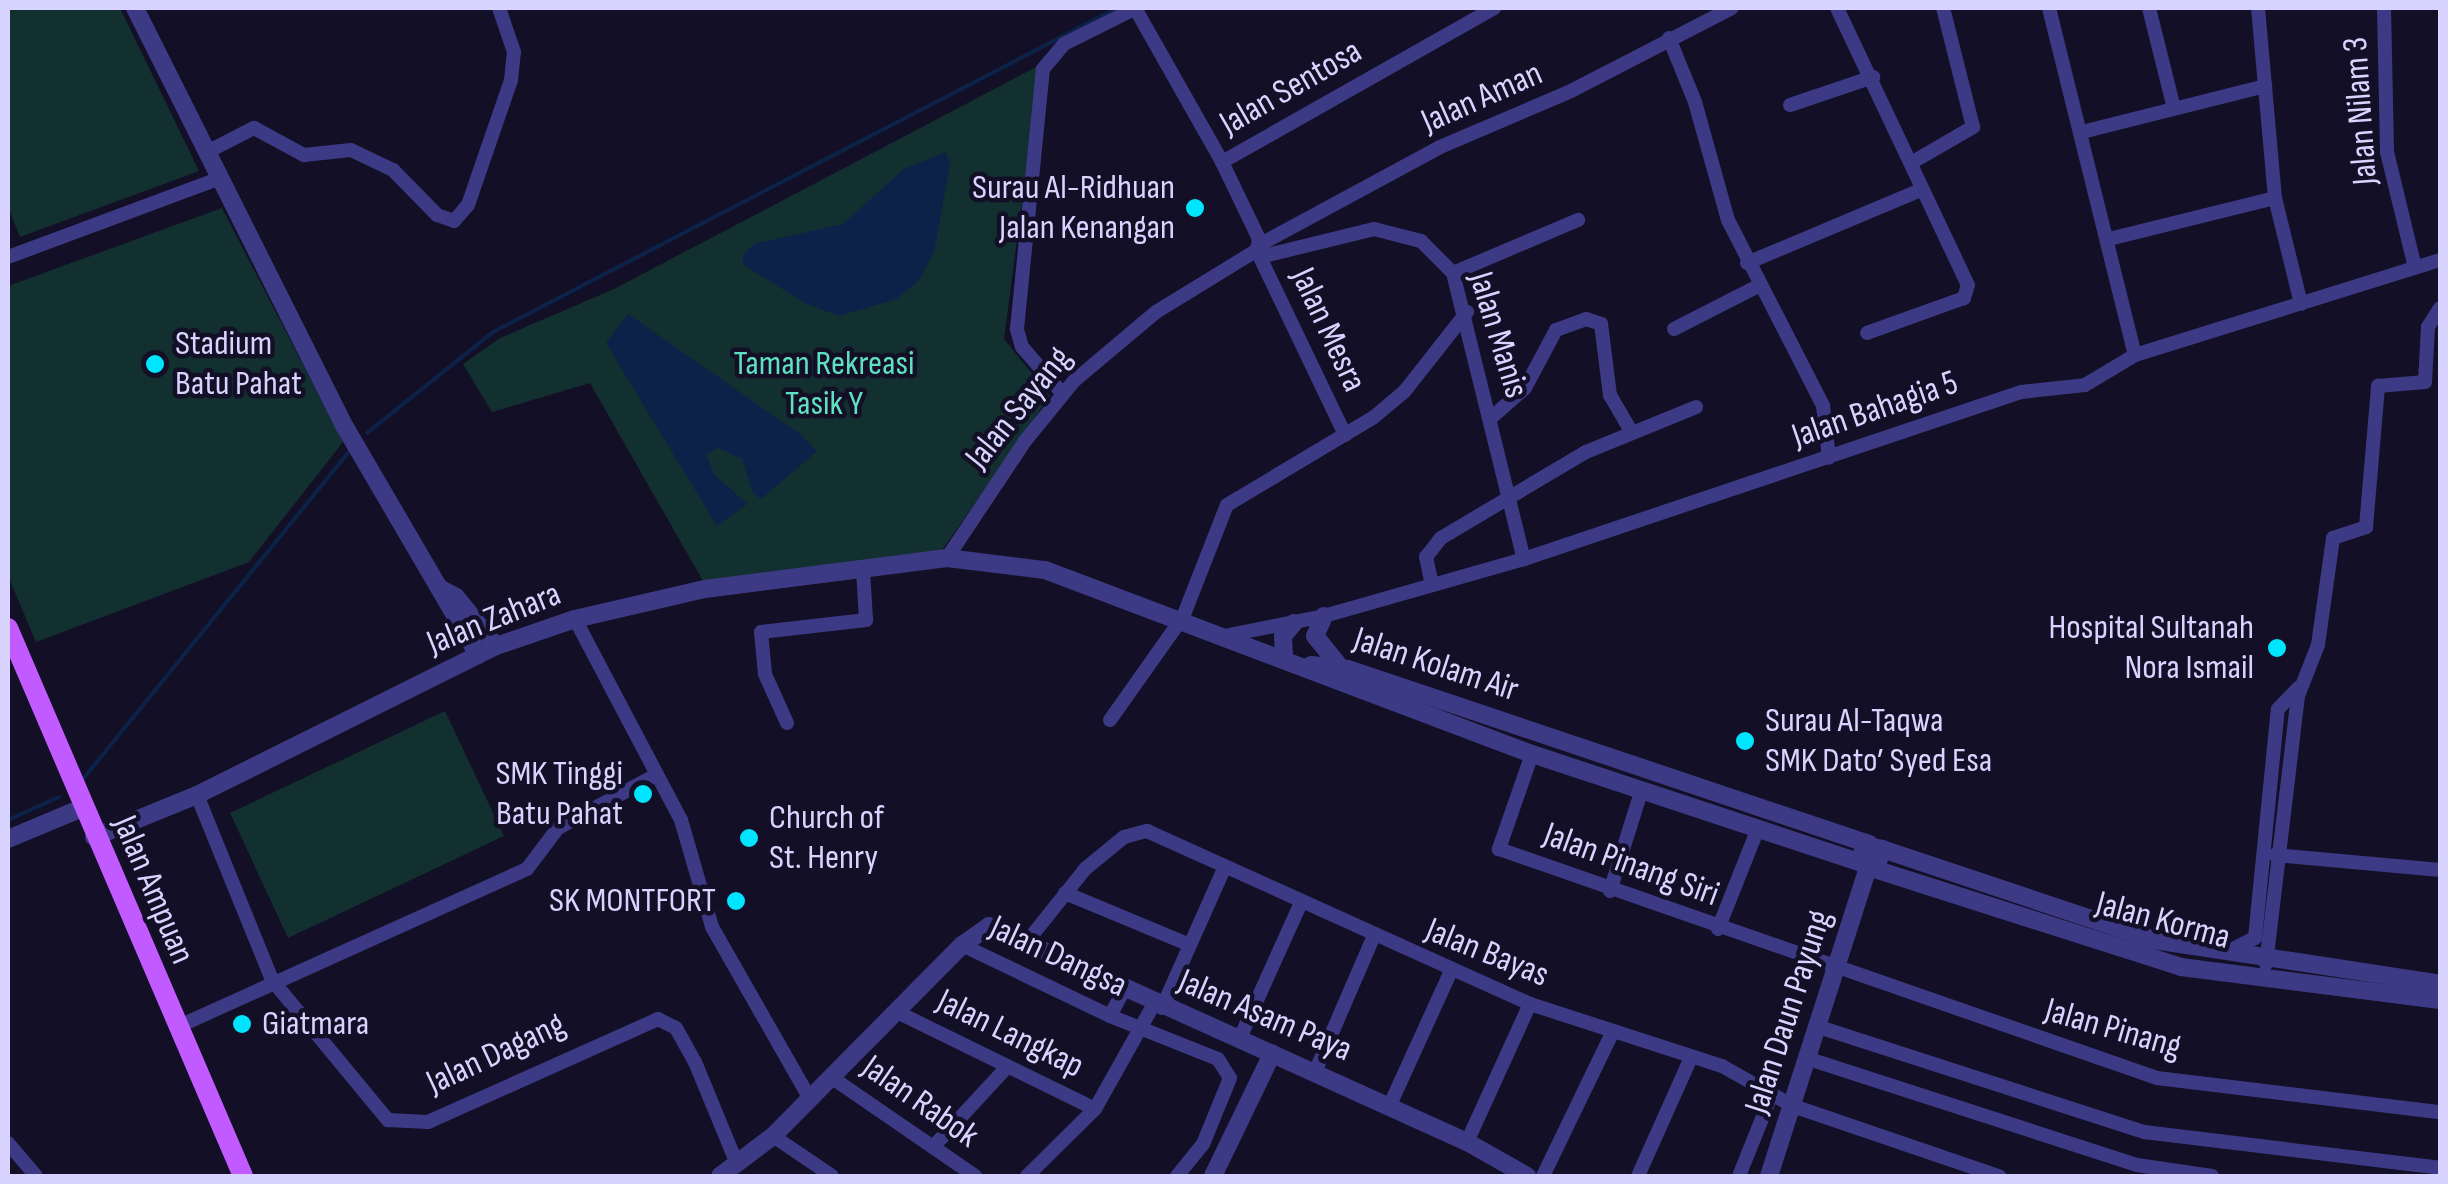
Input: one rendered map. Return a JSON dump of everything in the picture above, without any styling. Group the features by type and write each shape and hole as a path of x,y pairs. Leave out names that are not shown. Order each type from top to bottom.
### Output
{"main road":[{"name":"Jalan Ampuan","path":"8,628 94,837 243,1176"}],"street":[{"path":"135,8 345,427 478,655"},
{"path":"207,152 254,128 289,151 351,150 394,170 443,220 454,221 468,206 511,80 514,52 499,8"},
{"path":"1062,393 1022,346 1017,329 1042,68 1064,44 1136,8"},
{"name":"Jalan Mesra","path":"1136,8 1222,162 1345,435"},
{"name":"Jalan Sentosa","path":"1222,162 1494,8"},
{"name":"Jalan Aman","path":"1259,250 1732,8"},
{"path":"1838,8 1912,162 1967,295 1867,333"},
{"path":"1912,162 1973,127 1944,8"},
{"path":"2049,8 2135,355"},
{"path":"2149,8 2174,108"},
{"path":"2258,8 2274,198 2301,304"},
{"name":"Jalan Nilam 3","path":"2384,8 2387,152 2414,268"},
{"path":"1668,38 1747,263 1823,406 1830,458"},
{"path":"1790,105 1873,77"},
{"path":"2082,132 2265,86"},
{"path":"9,252 220,178"},
{"path":"1747,263 1922,190"},
{"path":"2109,240 2274,198"},
{"path":"1453,273 1578,220"},
{"name":"Jalan Manis","path":"1259,250 1374,229 1421,242 1453,273 1467,312 1524,559"},
{"name":"Jalan Sayang","path":"948,558 1062,393 1156,312 1259,250"},
{"name":"Jalan Bahagia 5","path":"1228,635 1294,624 1524,559 2021,392 2085,384 2135,355 2440,260"},
{"path":"1674,329 1758,286"},
{"path":"2266,969 2304,684 2318,645 2333,538 2366,527 2378,386 2425,382 2428,327 2440,308"},
{"name":"Jalan Mesra","path":"1110,720 1182,617 1227,505 1345,435 1404,392 1467,312"},
{"path":"1492,417 1524,388 1556,330 1586,319 1601,324 1610,395 1632,433"},
{"path":"1432,585 1426,557 1432,548 1511,495 1632,433 1696,407"},
{"name":"Jalan Zahara","path":"94,837 197,795 496,646 575,619 705,589 948,558 1045,570 1312,665"},
{"path":"786,723 766,674 761,632 866,620 862,570"},
{"path":"442,590 456,596 496,646"},
{"path":"1324,616 1317,624 1319,648 1348,669"},
{"path":"575,619 680,820 712,928 810,1099"},
{"path":"1284,656 1281,643 1294,624"},
{"name":"Jalan Kolam Air","path":"1312,665 1348,669 1872,858"},
{"name":"Jalan Kolam Air","path":"1312,665 1333,682 1757,832 1872,858"},
{"path":"2220,952 2248,946 2254,938 2278,709 2304,684"},
{"name":"Jalan Pinang Siri","path":"1532,754 1499,849 1839,970"},
{"path":"178,1026 272,980 527,869 558,828 656,775"},
{"path":"1610,891 1641,792"},
{"name":"Jalan Dagang","path":"197,795 272,980 382,1114 398,1125 428,1122 650,1018 667,1021 694,1062 737,1164"},
{"path":"8,839 82,808"},
{"path":"2268,822 2286,826"},
{"name":"Jalan Bayas","path":"1065,894 1124,837 1136,831 1164,838 1300,905 1530,1004 1690,1060 1722,1066 1793,1106 1999,1176"},
{"path":"1718,929 1757,832"},
{"path":"2265,851 2283,857 2440,870"},
{"name":"Jalan Korma","path":"1872,858 2154,940 2220,952 2266,969 2440,1000"},
{"name":"Jalan Korma","path":"1872,858 2181,967 2266,969 2440,984"},
{"name":"Jalan Daun Payung","path":"1769,1176 1839,970 1872,858"},
{"path":"1027,1176 1095,1109 1141,1028 1158,1006 1224,869"},
{"path":"1026,943 1065,894 1190,944"},
{"path":"1239,1040 1300,905"},
{"name":"Jalan Asam Paya","path":"969,939 990,926 1158,1006 1467,1142 1527,1176"},
{"path":"1315,1072 1373,938"},
{"path":"720,1176 774,1136 969,939"},
{"name":"Jalan Dangsa","path":"969,939 1110,1016 1218,1058 1230,1078 1203,1144 1177,1176"},
{"name":"Jalan Pinang","path":"1839,970 2158,1078 2440,1112"},
{"path":"1390,1107 1451,971"},
{"path":"1110,1016 1124,990"},
{"path":"1467,1142 1530,1004"},
{"name":"Jalan Langkap","path":"898,1013 1095,1109"},
{"path":"1820,1027 2144,1132 2440,1168"},
{"path":"1544,1176 1612,1033"},
{"path":"1213,1176 1272,1054"},
{"path":"1810,1059 2136,1171 2212,1176"},
{"path":"1638,1176 1690,1060"},
{"path":"933,1148 1008,1066"},
{"name":"Jalan Rabok","path":"831,1077 975,1176"},
{"path":"1740,1176 1772,1094"},
{"path":"774,1136 832,1176"},
{"path":"8,1143 36,1176"}],"green space":[{"path":"8,8 120,8 199,171 20,237 8,207"},
{"name":"Taman Rekreasi Tasik Y","path":"1040,65 1004,339 1050,396 940,553 704,583 590,383 492,412 463,364 500,338 614,289"},
{"name":"Stadium Batu Pahat","path":"222,208 343,442 249,562 36,642 8,576 8,286"},
{"path":"445,711 504,836 288,938 230,813"}],"water":[{"path":"946,152 950,165 934,252 919,280 897,299 839,316 805,303 744,265 742,256 754,244 843,224 904,169"},
{"path":"628,314 800,434 817,451 761,499 753,493 742,459 718,448 706,454 714,474 747,504 717,526 606,343"}],"waterway":[{"path":"367,433 493,332 1117,8"},
{"path":"83,779 351,449"},
{"path":"8,820 59,797"}],"place":[{"name":"Surau Al-Ridhuan Jalan Kenangan","path":"1195,208"},
{"name":"Stadium Batu Pahat","path":"155,364"},
{"name":"Hospital Sultanah Nora Ismail","path":"2277,648"},
{"name":"Surau Al-Taqwa SMK Dato’ Syed Esa","path":"1745,741"},
{"name":"SMK Tinggi Batu Pahat","path":"643,794"},
{"name":"Church of St. Henry","path":"749,838"},
{"name":"SK MONTFORT","path":"736,901"},
{"name":"Giatmara","path":"242,1024"}]}
